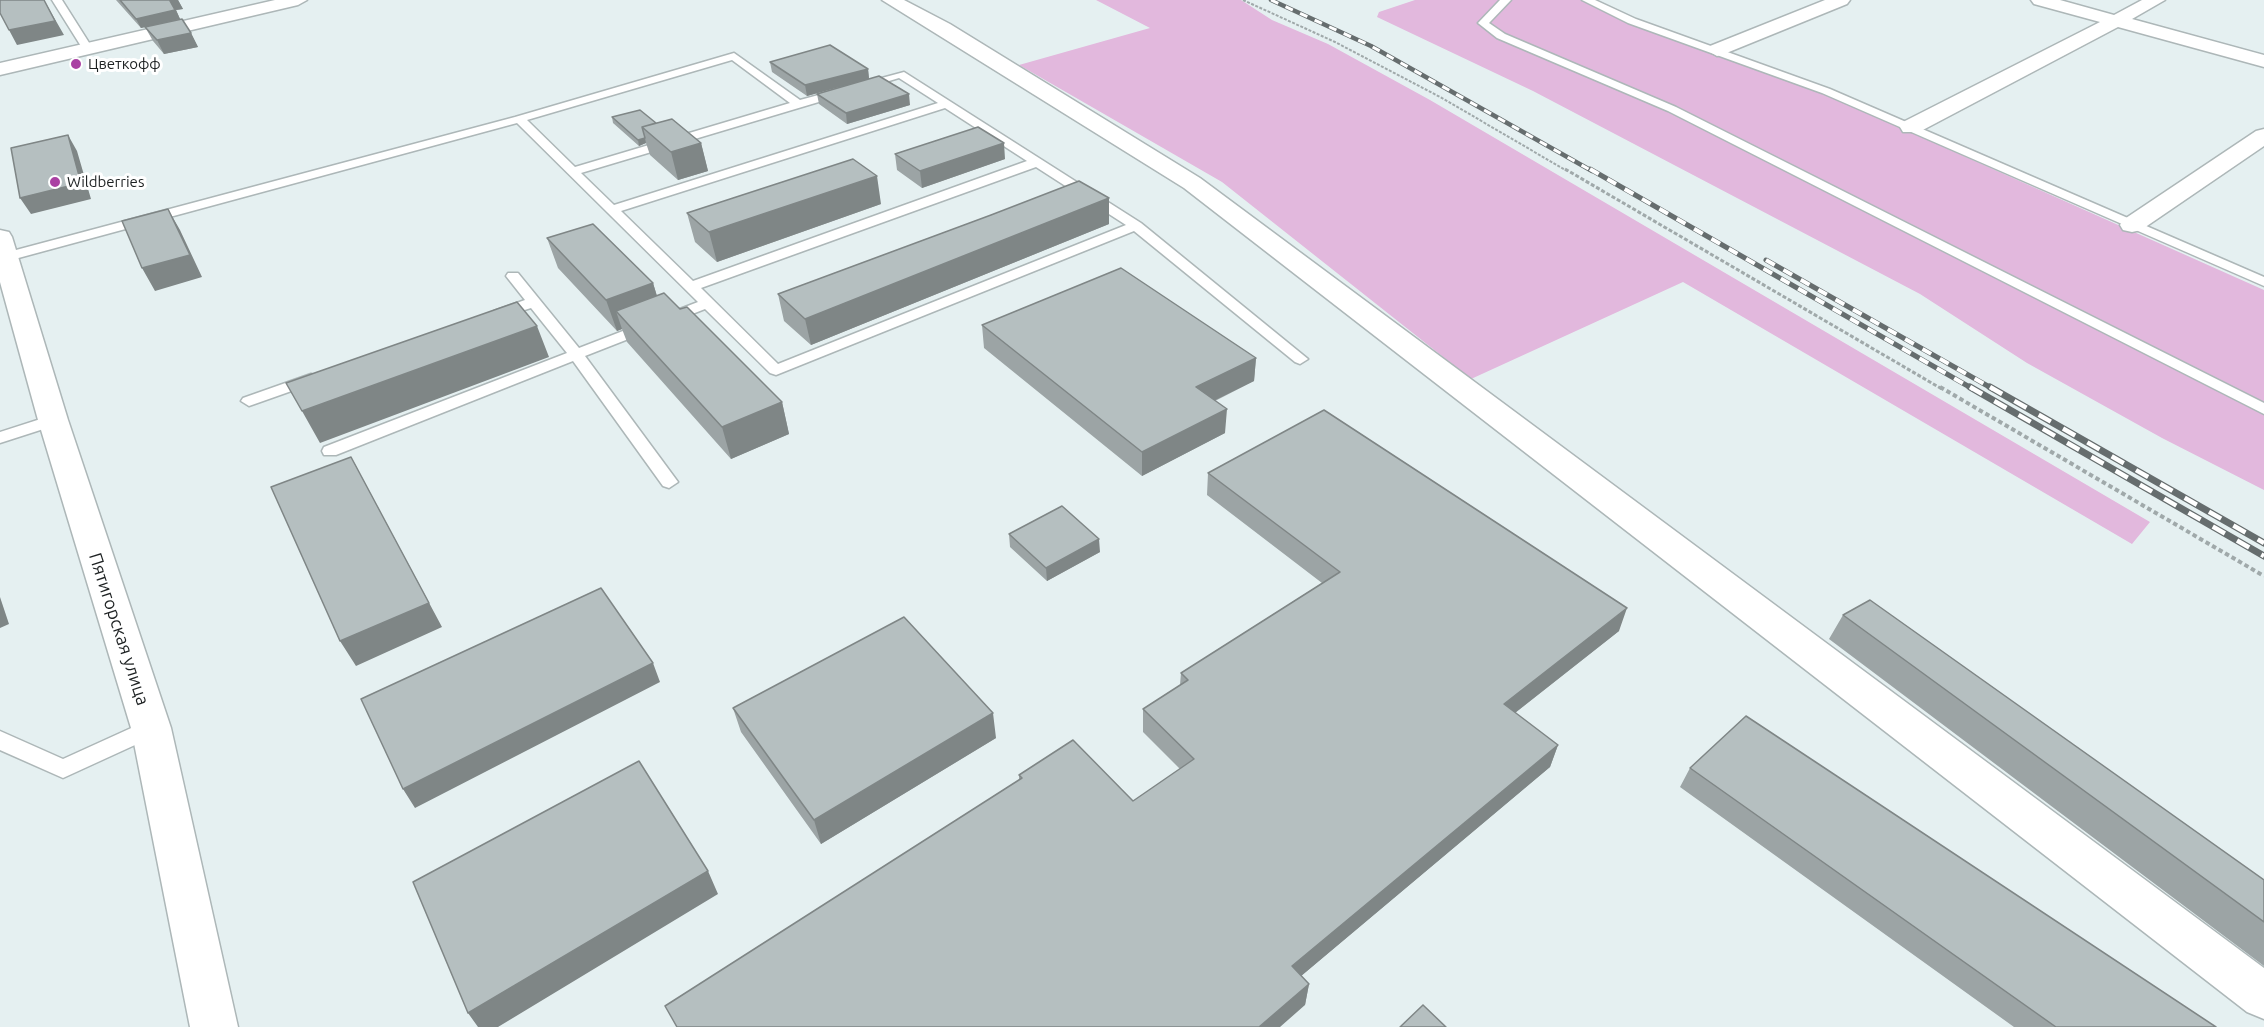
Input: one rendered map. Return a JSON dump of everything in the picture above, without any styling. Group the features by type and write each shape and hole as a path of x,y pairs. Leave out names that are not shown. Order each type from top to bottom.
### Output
{"street":[{"path":"0,69 297,0"},
{"path":"891,0 943,28 1192,183 2264,996"},
{"path":"1717,50 1841,0"},
{"path":"2040,0 2264,61"},
{"path":"1911,127 2156,0"},
{"path":"2132,225 2264,136"},
{"name":"Пятигорская улица","path":"3,247 53,420 151,728 214,1027"}],"lane":[{"path":"57,0 88,49"},
{"path":"1506,0 1483,23 1501,36 1671,109 2264,409"},
{"path":"1587,0 1632,21 1717,50 1911,127 2264,282"},
{"path":"3,247 519,119 734,56 798,104"},
{"path":"573,171 900,74 1136,226 1300,359"},
{"path":"612,210 947,104"},
{"path":"519,119 776,370 1136,226"},
{"path":"691,287 1037,162"},
{"path":"513,276 576,354 669,482"},
{"path":"479,321 534,302"},
{"path":"330,451 707,303"},
{"path":"249,401 326,374"},
{"path":"0,438 53,420"},
{"path":"0,740 63,769 151,728"}],"path":[{"path":"1243,0 1335,42 1442,98 2264,576"}],"shaded area":[{"path":"1096,0 1241,0 1272,20 1328,44 1430,100 2150,522 2132,544 1683,282 1471,379 1222,182 1019,65 1150,28"},
{"path":"1415,0 1580,0 1818,91 2264,290 2264,490 2162,438 2027,363 1920,294 1533,91 1377,17 1379,12"}],"building":[{"path":"0,0 44,0 55,21 9,30 0,13"},
{"path":"120,0 174,0 170,1 175,10 136,19"},
{"path":"182,19 191,33 157,40 145,27"},
{"path":"830,45 868,69 805,85 770,62"},
{"path":"879,76 909,94 846,113 817,94"},
{"path":"640,110 656,123 642,127 645,138 638,140 612,117"},
{"path":"672,119 701,143 671,152 642,127"},
{"path":"978,127 1004,143 920,171 895,154"},
{"path":"68,135 81,183 20,198 11,148"},
{"path":"853,159 877,176 709,232 687,213"},
{"path":"1079,181 1109,198 805,319 778,294 991,215"},
{"path":"168,209 190,255 142,268 122,221"},
{"path":"593,224 653,283 606,300 547,238"},
{"path":"1121,268 1256,358 1196,387 1227,409 1142,452 982,325"},
{"path":"664,293 680,309 687,307 782,402 722,427 616,311"},
{"path":"517,302 537,326 302,411 286,383"},
{"path":"1324,410 1627,608 1504,704 1558,745 1292,966 1309,984 1259,1027 677,1027 665,1006 1022,778 1019,775 1073,740 1133,801 1194,759 1143,709 1188,680 1181,673 1340,572 1208,473"},
{"path":"351,457 429,603 340,641 271,487"},
{"path":"1062,506 1099,539 1046,568 1009,534"},
{"path":"601,588 653,663 403,789 361,699"},
{"path":"1870,600 2264,880 2264,922 1843,615"},
{"path":"904,617 993,713 814,820 733,708"},
{"path":"1746,716 2216,1027 2056,1027 1690,768"},
{"path":"639,761 708,871 468,1013 413,882"},
{"path":"1423,1005 1446,1027 1400,1027"}],"railway":[{"path":"1271,0 1371,46 1592,171"},
{"path":"1590,169 1973,389"},
{"path":"1766,260 1993,389"},
{"path":"1970,387 2264,556"},
{"path":"1990,387 2264,543"}],"place":[{"name":"Цветкофф","path":"76,64"},
{"name":"Wildberries","path":"55,182"}]}
